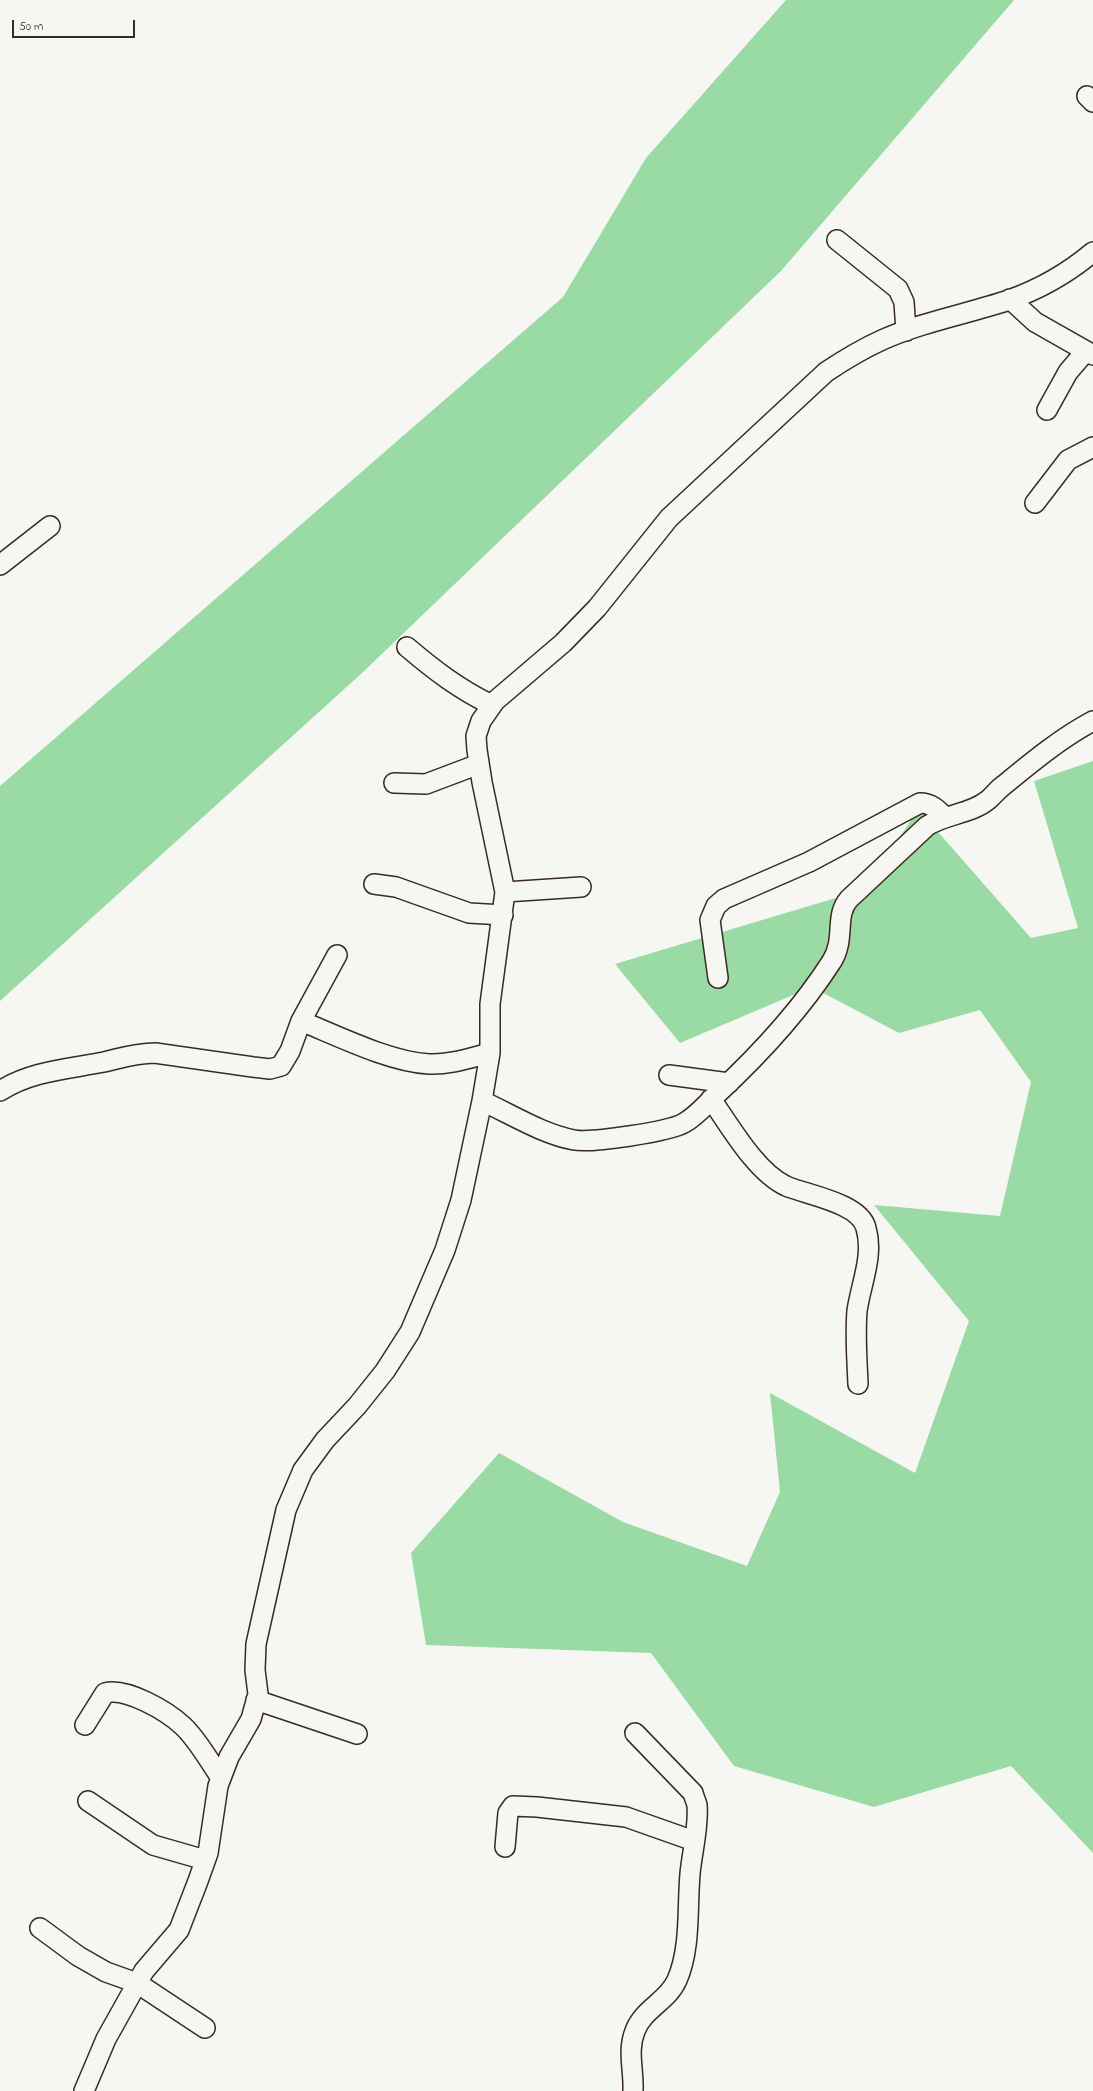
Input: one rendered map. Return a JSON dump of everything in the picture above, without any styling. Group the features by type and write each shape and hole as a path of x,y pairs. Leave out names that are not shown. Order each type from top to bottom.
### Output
{"street":[{"path":"837,240 898,289 904,302 906,331"},
{"path":"84,2091 106,2039 144,1971 179,1930 205,1860 221,1778 229,1757 251,1719 258,1694 255,1670 256,1644 286,1510 303,1470 325,1440 357,1406 385,1372 410,1332 445,1250 461,1200 482,1101 490,1053 490,1004 505,892 479,764 476,736 481,721 492,705 563,644 597,608 669,518 826,372 849,357 881,340 1010,299 1055,279 1073,268 1093,252"},
{"path":"1010,299 1035,322 1090,353 1068,372 1047,410"},
{"path":"1035,503 1068,460 1093,447"},
{"path":"0,565 50,526"},
{"path":"407,647 436,672 469,694 492,705"},
{"path":"482,1101 548,1132 565,1138 583,1140 616,1138 671,1128 683,1124 696,1115 782,1030 823,975 833,959 841,938 841,911 844,905 927,826 945,817 977,807 988,800 1002,786 1060,742 1093,721"},
{"path":"394,783 426,784 479,764"},
{"path":"718,978 710,920 716,906 724,899 809,862 920,803 926,803 934,806 945,817"},
{"path":"374,884 396,887 469,913 503,915"},
{"path":"505,892 581,887"},
{"path":"0,1090 28,1077 105,1062 140,1052 155,1052 252,1068 270,1069 281,1066 290,1051 301,1022 337,955"},
{"path":"301,1022 377,1051 418,1063 430,1064 451,1062 490,1053"},
{"path":"669,1075 729,1083"},
{"path":"711,1099 747,1150 778,1181 829,1200 862,1218 866,1227 869,1255 860,1293 855,1335 858,1384"},
{"path":"85,1725 105,1693 112,1691 121,1692 172,1717 184,1726 221,1778"},
{"path":"256,1700 357,1734"},
{"path":"633,2091 631,2053 635,2030 643,2017 669,1993 677,1980 685,1952 697,1810 697,1803 693,1793 635,1733"},
{"path":"88,1801 153,1845 205,1860"},
{"path":"505,1847 508,1813 512,1806 626,1817 694,1841"},
{"path":"40,1928 90,1964 106,1972 137,1983 205,2028"}],"green space":[{"path":"786,0 1014,0 781,271 362,673 0,1001 0,786 563,297 646,158"},
{"path":"1093,761 1093,1853 1011,1766 874,1807 734,1766 651,1653 426,1645 411,1553 499,1453 623,1522 747,1566 780,1492 770,1393 915,1473 969,1321 874,1205 1000,1216 1031,1082 980,1010 899,1033 812,987 680,1043 615,964 866,889 918,809 1031,938 1078,928 1034,781"}]}
